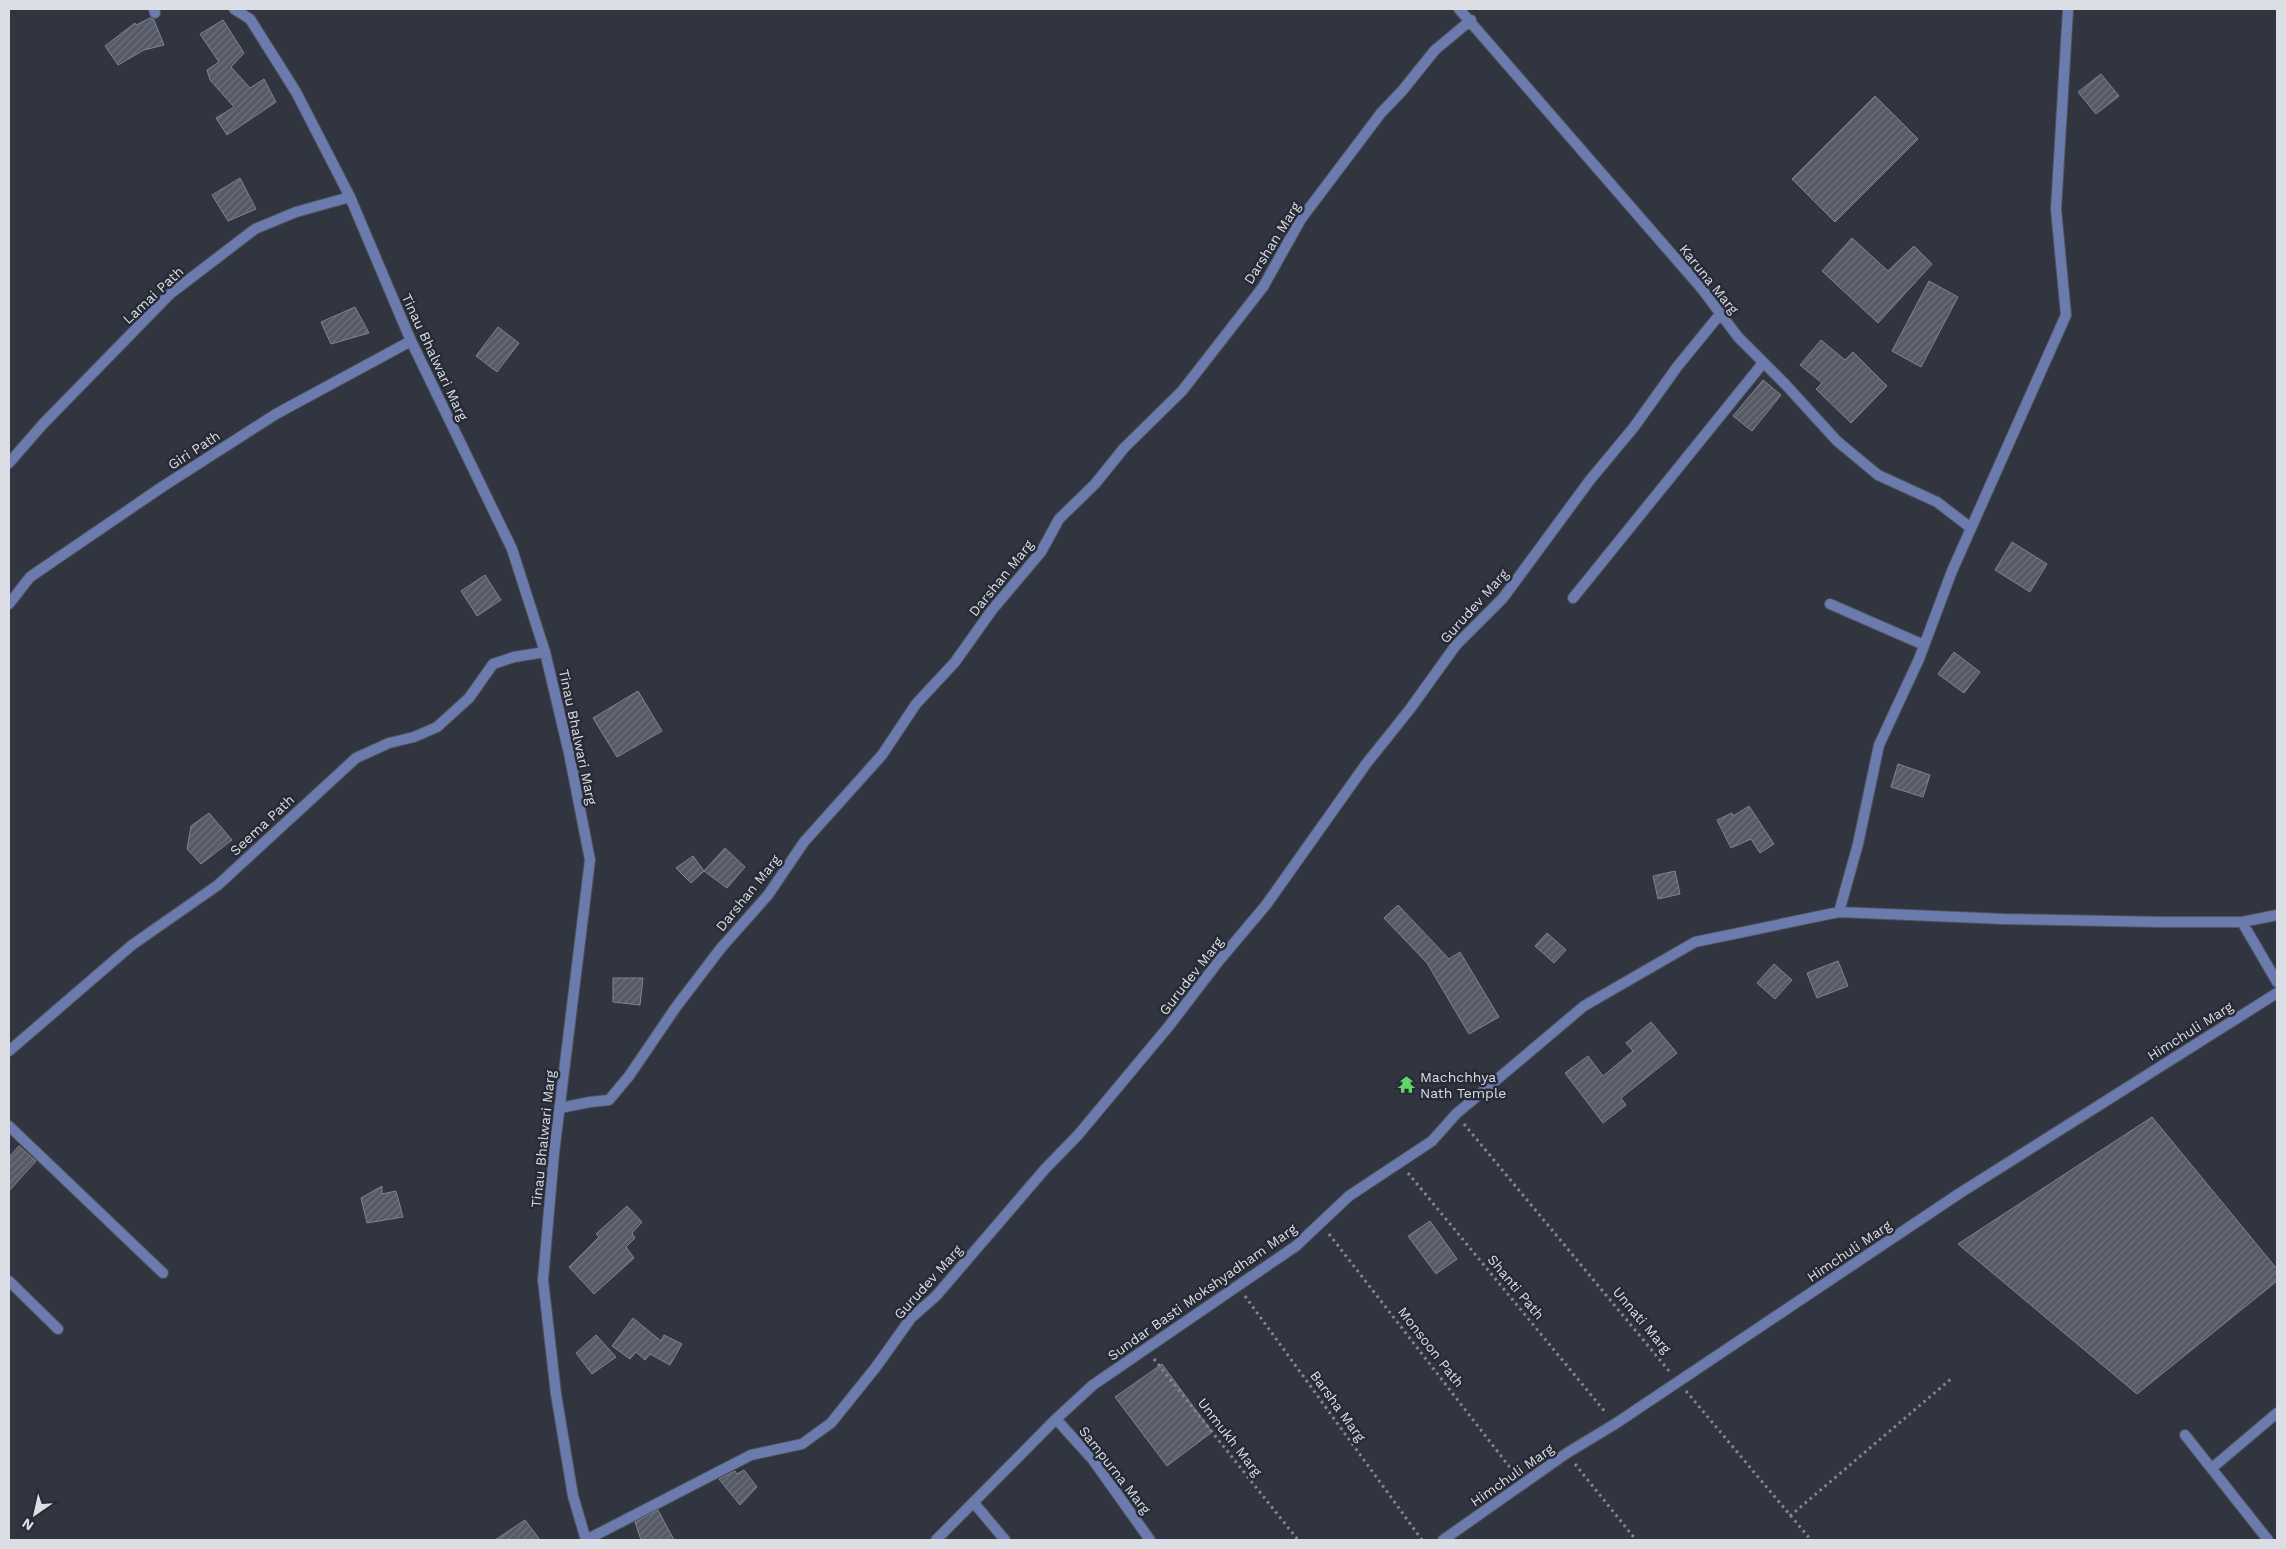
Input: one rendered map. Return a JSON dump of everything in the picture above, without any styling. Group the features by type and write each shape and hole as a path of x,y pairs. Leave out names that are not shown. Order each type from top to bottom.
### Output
{"street":[{"name":"Tinau Bhalwari Marg","path":"234,9 250,18 296,92 350,197 411,341 512,550 545,652 569,753 590,860 560,1108 543,1280 556,1394 573,1496 586,1540"},
{"name":"Karuna Marg","path":"1459,9 1471,20 1488,43 1702,289 1738,337 1837,441 1878,475 1937,502 1971,528"},
{"path":"1839,912 1858,844 1879,745 1919,659 1971,528 2066,316 2056,209 2068,9"},
{"name":"Darshan Marg","path":"560,1108 609,1100 629,1076 676,1007 721,948 768,895 804,842 882,755 916,704 955,662 992,610 1041,552 1059,519 1095,484 1124,448 1182,391 1263,287 1301,219 1381,113 1402,91 1435,50 1471,20"},
{"name":"Lamai Path","path":"9,463 43,424 170,294 255,229 296,212 350,197"},
{"name":"Gurudev Marg","path":"586,1540 751,1455 802,1444 831,1423 876,1367 911,1318 936,1296 1045,1169 1078,1135 1169,1026 1218,962 1266,905 1366,764 1410,709 1456,645 1503,598 1590,480 1634,427 1677,367 1721,313"},
{"name":"Giri Path","path":"9,604 30,577 162,487 276,414 411,341"},
{"path":"1573,598 1763,362"},
{"path":"1830,604 1924,645"},
{"name":"Seema Path","path":"9,1051 132,945 218,884 356,758 389,743 414,737 436,727 469,698 493,664 514,657 545,652"},
{"name":"Sundar Basti Mokshyadham Marg","path":"936,1540 1056,1418 1093,1386 1296,1246 1350,1196 1432,1141 1456,1114 1584,1006 1695,942 1839,912 2004,919 2242,922 2277,915"},
{"path":"2242,922 2277,982"},
{"name":"Himchuli Marg","path":"1443,1540 1567,1454 1615,1424 1960,1193 2277,993"},
{"path":"9,1126 164,1273"},
{"path":"9,1281 58,1329"},
{"path":"2212,1468 2277,1414"},
{"name":"Sampurna Marg","path":"1056,1418 1093,1460 1150,1540"},
{"path":"2185,1435 2268,1540"},
{"path":"974,1502 1005,1540"}],"path":[{"name":"Unnati Marg","path":"1456,1114 1811,1540"},
{"name":"Shanti Path","path":"1400,1162 1434,1206 1615,1424"},
{"name":"Monsoon Path","path":"1321,1222 1523,1485"},
{"name":"Barsha Marg","path":"1237,1285 1422,1540"},
{"name":"Unmukh Marg","path":"1146,1348 1298,1540"},
{"path":"1790,1516 1952,1378"},
{"path":"1567,1454 1636,1540"}],"building":[{"path":"150,18 154,20 164,45 144,50 118,65 105,46 135,23 136,25"},
{"path":"223,20 244,53 231,67 250,88 264,79 276,102 227,135 216,118 234,107 210,80 207,70 219,62 200,34"},
{"path":"2101,74 2119,96 2096,114 2078,92"},
{"path":"1875,96 1918,139 1835,222 1792,179"},
{"path":"240,178 256,209 228,221 212,195"},
{"path":"1852,238 1888,271 1914,246 1932,264 1878,323 1822,271"},
{"path":"1929,281 1958,297 1921,367 1892,351"},
{"path":"355,307 369,333 331,344 321,322"},
{"path":"498,327 519,343 497,372 476,356"},
{"path":"1821,340 1845,360 1853,352 1887,386 1851,423 1816,389 1822,383 1800,365"},
{"path":"1763,380 1781,395 1752,431 1733,416"},
{"path":"2012,542 2047,564 2030,592 1995,570"},
{"path":"485,575 501,600 477,616 461,591"},
{"path":"1954,652 1980,672 1964,693 1938,674"},
{"path":"638,691 662,731 617,757 593,718"},
{"path":"1898,764 1930,775 1923,797 1891,787"},
{"path":"1749,806 1774,844 1760,853 1751,839 1731,848 1717,820 1732,813 1733,816"},
{"path":"209,813 232,840 201,864 187,849 191,826"},
{"path":"725,848 745,867 727,888 704,871"},
{"path":"693,856 704,871 691,883 676,868"},
{"path":"1675,871 1680,894 1658,899 1653,876"},
{"path":"1398,905 1449,959 1460,952 1499,1017 1469,1034 1427,963 1384,918"},
{"path":"1547,933 1566,950 1554,963 1535,946"},
{"path":"1838,961 1848,986 1817,998 1807,973"},
{"path":"1774,964 1792,980 1775,999 1757,983"},
{"path":"613,978 643,978 640,1005 613,1002"},
{"path":"1651,1022 1677,1053 1621,1098 1626,1105 1603,1123 1565,1073 1588,1056 1603,1076 1633,1051 1626,1043"},
{"path":"2152,1117 2277,1269 2277,1281 2137,1394 1958,1244"},
{"path":"19,1146 36,1161 9,1191 9,1157"},
{"path":"382,1186 382,1194 396,1191 403,1217 367,1223 361,1198"},
{"path":"627,1206 642,1222 632,1233 635,1238 626,1247 634,1258 594,1294 569,1267 599,1237 596,1234"},
{"path":"1430,1221 1457,1259 1436,1274 1408,1236"},
{"path":"633,1318 661,1341 664,1335 682,1344 670,1365 650,1354 645,1360 636,1352 630,1359 612,1346"},
{"path":"596,1335 616,1357 592,1374 576,1353"},
{"path":"1162,1364 1212,1432 1167,1466 1115,1397"},
{"path":"744,1470 757,1487 740,1505 719,1479 735,1471 737,1474"},
{"path":"658,1510 674,1540 641,1540 635,1522"},
{"path":"525,1520 540,1540 495,1540"}],"place":[{"name":"Machchhya Nath Temple","path":"1406,1085"}]}
